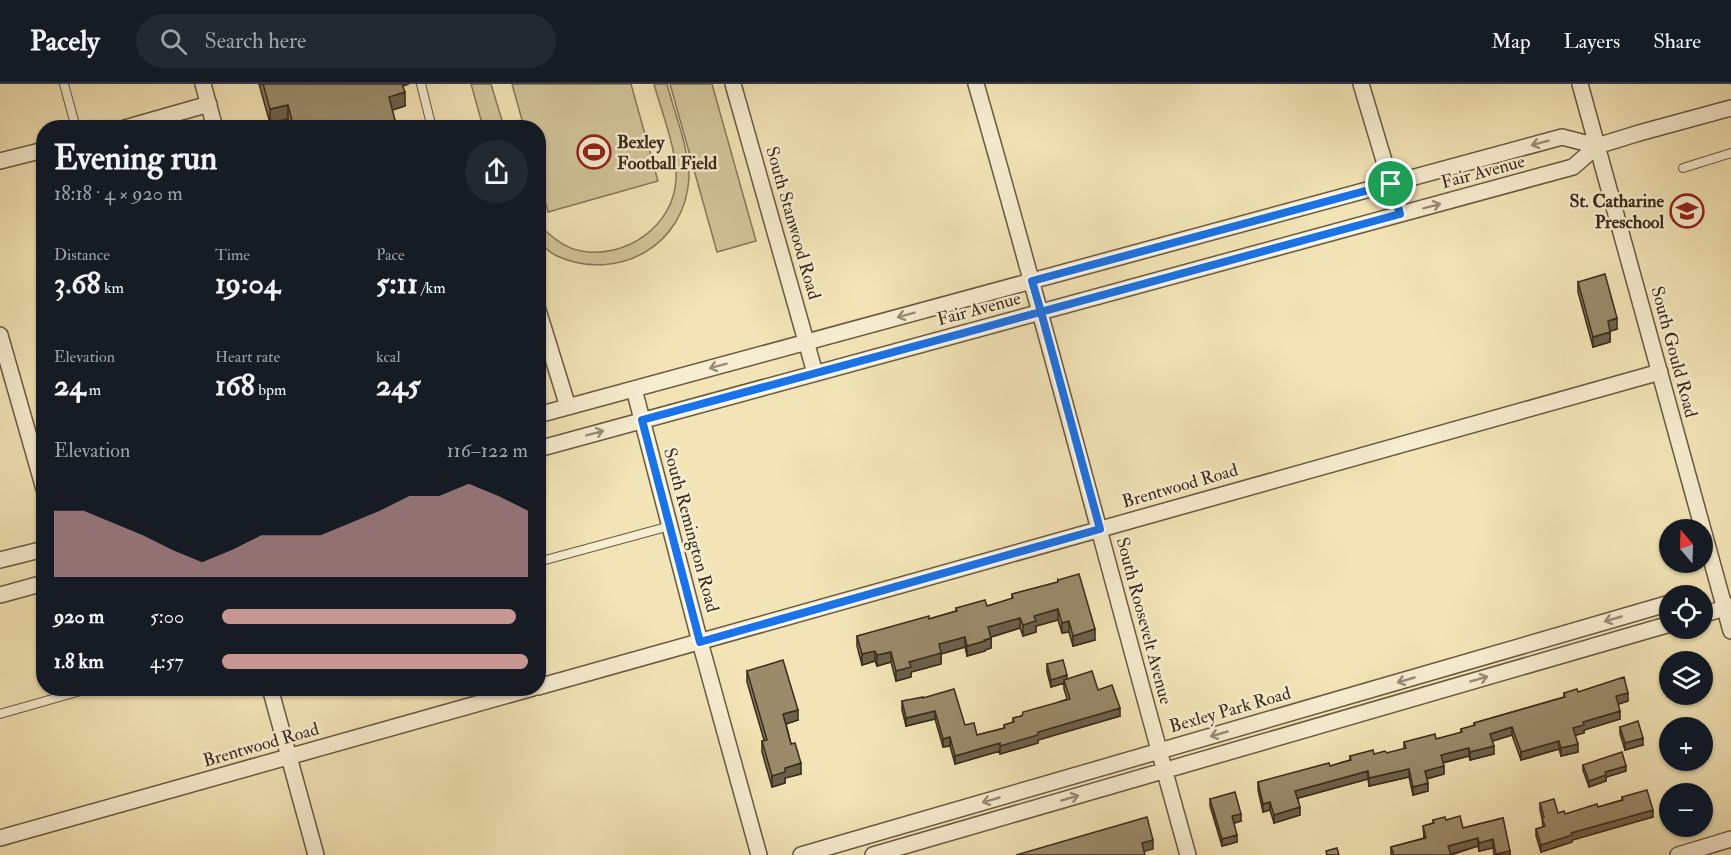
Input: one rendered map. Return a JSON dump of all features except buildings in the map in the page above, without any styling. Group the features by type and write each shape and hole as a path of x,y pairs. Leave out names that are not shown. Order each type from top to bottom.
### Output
{"street":[{"path":"203,84 213,120"},
{"name":"South Stanwood Road","path":"733,84 815,374"},
{"name":"South Roosevelt Avenue","path":"976,84 1041,312 1158,752 1188,855"},
{"path":"1361,84 1400,214"},
{"name":"South Gould Road","path":"1580,84 1728,607 1731,631"},
{"path":"153,120 209,104"},
{"name":"Fair Avenue","path":"546,447 1573,167 1597,146 1731,108"},
{"name":"Fair Avenue","path":"546,413 1562,137 1597,146"},
{"path":"0,161 36,152"},
{"path":"0,335 36,461"},
{"path":"546,336 568,406"},
{"name":"Brentwood Road","path":"546,685 1660,372"},
{"name":"South Remington Road","path":"633,389 759,855"},
{"path":"0,561 36,551"},
{"path":"0,595 36,585"},
{"path":"1713,604 1728,607"},
{"name":"Bexley Park Road","path":"801,855 1659,606"},
{"path":"1713,612 1728,607"},
{"path":"873,855 1659,627"},
{"path":"272,696 316,855"},
{"name":"Brentwood Road","path":"0,838 505,696"},
{"path":"1678,855 1731,839"}],"lane":[{"path":"64,84 74,120"},
{"path":"421,84 430,120"},
{"path":"1683,168 1731,153"},
{"path":"546,560 670,525"},
{"path":"1569,632 1575,651"},
{"path":"1440,670 1446,689"},
{"path":"0,714 63,696"},
{"path":"1311,707 1317,726"},
{"path":"1015,793 1020,812"},
{"path":"895,828 900,847"}],"shaded area":[{"path":"471,84 491,84 502,120 481,120"},
{"name":"Bexley Football Field","path":"512,84 631,84 658,181 548,212 546,204 546,120 522,120"},
{"path":"654,84 667,84 687,154 689,177 685,201 676,222 662,239 644,252 624,261 603,265 580,263 554,255 546,249 546,231 569,247 581,251 598,252 615,250 645,236 667,211 673,196 676,169 672,144"},
{"path":"670,84 712,84 756,241 717,252"}],"place":[{"name":"Bexley Football Field","path":"594,152"},
{"name":"St. Catharine Preschool","path":"1687,211"}],"route":[{"path":"1391,184 1032,281 1041,312 1100,529 700,642 642,420 1041,312 1113,293 1400,214 1391,184"}]}
